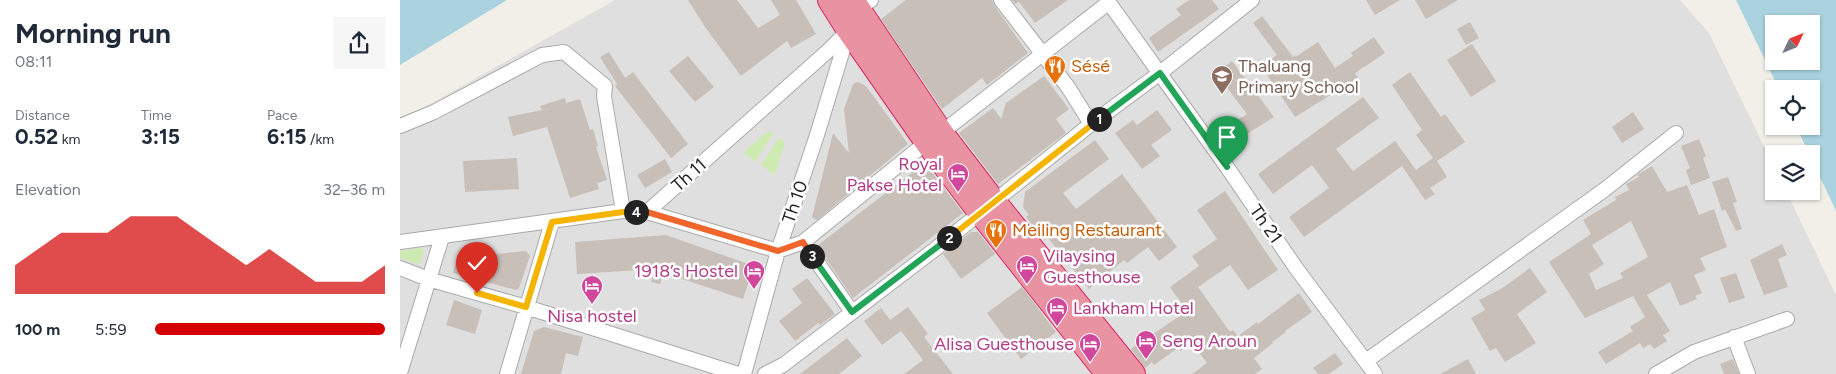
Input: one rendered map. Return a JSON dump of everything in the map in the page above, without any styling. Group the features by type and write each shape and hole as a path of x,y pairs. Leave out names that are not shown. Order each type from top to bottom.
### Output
{"highway":[{"path":"830,0 857,10 934,138 987,207 1108,374"},
{"path":"987,207 1133,374"}],"street":[{"path":"1001,0 1068,87 1091,124"},
{"path":"765,374 783,365 934,250 1091,124 1160,73 1252,0"},
{"path":"400,242 623,212 647,212 778,251 803,242 1108,1"},
{"name":"Th 21","path":"1108,1 1296,268 1375,374"},
{"name":"Th 11","path":"647,212 829,50 857,10"},
{"name":"Th 10","path":"744,374 778,251 857,10"},
{"path":"400,126 434,112 542,55 564,52 605,86 604,96 623,212"},
{"path":"1366,361 1604,190 1676,133"},
{"path":"507,374 552,222"},
{"path":"400,373 442,237"},
{"path":"803,242 852,312"},
{"path":"400,268 428,279 526,307 738,374"},
{"path":"1656,374 1694,352 1787,318"},
{"path":"1734,337 1748,374"}],"shaded area":[{"path":"615,0 1680,0 1709,33 1765,148 1765,200 1790,200 1836,295 1836,374 400,374 400,121"}],"green space":[{"path":"769,131 773,134 755,162 744,153"},
{"path":"779,138 785,142 775,175 761,165"},
{"path":"423,249 424,253 421,262 418,264 400,258 400,251"}],"water":[{"path":"400,0 507,0 400,65"},
{"path":"1736,0 1836,0 1836,211 1820,177 1820,145 1805,145 1800,135 1820,135 1820,80 1775,80 1770,70 1820,70 1820,15 1765,15 1765,60"}],"building":[{"path":"688,0 737,0 758,28 780,15 771,0 796,0 816,34 791,48 787,41 741,76 705,27"},
{"path":"906,0 992,0 1028,53 987,85 982,78 942,109 881,19"},
{"path":"1012,0 1068,0 1035,23 1019,2 1015,4"},
{"path":"1189,0 1212,0 1219,9 1158,52 1149,38 1181,15 1176,9"},
{"path":"1366,0 1400,0 1375,15"},
{"path":"1415,0 1458,0 1426,19"},
{"path":"1262,16 1293,57 1318,42 1335,68 1353,56 1351,53 1374,37 1385,53 1355,73 1358,78 1295,117 1261,66 1277,55 1253,23"},
{"path":"1470,22 1479,38 1466,45 1457,29"},
{"path":"1472,44 1496,81 1471,97 1447,60"},
{"path":"609,52 625,78 633,72 688,144 671,158 615,86 617,84 600,57"},
{"path":"688,56 714,87 695,102 669,71"},
{"path":"1232,61 1274,117 1231,144 1223,130 1247,114 1216,73"},
{"path":"1410,72 1441,117 1445,114 1465,142 1437,161 1447,177 1430,188 1435,194 1425,200 1402,166 1304,237 1289,217 1329,188 1312,165 1273,194 1258,174 1363,97 1379,118 1336,149 1353,171 1395,141 1416,170 1433,158 1416,135 1422,130 1392,85"},
{"path":"1044,76 1069,109 1056,119 1066,133 998,184 959,133 993,108 1001,119 1006,103"},
{"path":"858,82 866,86 908,144 817,220 812,217 833,133 849,153 844,109 853,84"},
{"path":"565,98 566,103 580,99 590,130 593,129 598,146 596,147 607,180 597,183 599,189 570,198 547,127 513,136 508,117 542,110 540,106"},
{"path":"1157,110 1172,130 1151,145 1160,156 1142,169 1115,133 1133,120 1137,125"},
{"path":"1633,112 1644,129 1622,143 1612,127"},
{"path":"1699,139 1706,156 1703,158 1710,178 1691,185 1686,170 1690,168 1681,146"},
{"path":"1095,140 1109,159 1063,193 1076,209 1122,174 1177,247 1159,261 1148,247 1127,263 1124,260 1089,289 1048,238 1045,240 1026,217 1029,215 1023,207 1025,192"},
{"path":"517,158 519,189 465,192 463,161"},
{"path":"665,159 672,172 645,188 637,175"},
{"path":"1652,166 1667,192 1687,185 1699,215 1714,209 1727,247 1700,258 1706,270 1694,275 1702,293 1695,296 1697,299 1680,306 1670,282 1647,295 1670,331 1663,335 1667,341 1654,349 1650,344 1643,348 1640,343 1606,364 1598,352 1633,331 1630,327 1645,317 1633,296 1585,318 1549,262 1591,234 1583,220 1616,200 1615,197 1629,190 1626,184 1639,177 1637,175","holes":["1631,221 1648,257 1620,273 1623,278 1596,290 1589,274 1604,264 1592,245"]},
{"path":"918,168 925,168 931,171 963,213 853,298 817,246"},
{"path":"1728,177 1737,202 1733,203 1742,229 1736,231 1725,209 1722,211 1712,182"},
{"path":"1225,191 1278,270 1248,290 1230,265 1198,287 1230,332 1233,330 1238,336 1257,322 1258,324 1299,293 1312,312 1285,331 1254,358 1262,369 1255,374 1192,374 1207,363 1192,343 1180,351 1178,348 1154,365 1152,362 1145,368 1131,349 1187,311 1170,287 1199,266 1192,256 1217,239 1197,210"},
{"path":"971,232 978,232 995,254 961,279 943,254"},
{"path":"666,235 754,266 743,299 664,273 660,284 651,282 655,269 577,274 575,242"},
{"path":"1782,244 1787,255 1778,259 1788,287 1764,295 1750,260"},
{"path":"526,251 530,256 519,288 516,290 453,273 457,258"},
{"path":"1530,268 1547,292 1517,314 1536,343 1505,362 1496,348 1490,351 1471,318 1485,310 1479,300 1501,289"},
{"path":"1736,273 1745,298 1729,303 1720,278"},
{"path":"807,278 835,314 820,325 818,323 795,341 779,321 802,303 792,289"},
{"path":"1022,287 1056,332 1021,359 987,313"},
{"path":"454,300 482,310 475,334 446,325"},
{"path":"908,307 928,334 924,337 953,374 904,374 923,360 901,331 882,345 864,321 881,308 890,320"},
{"path":"544,327 583,337 578,356 566,353 561,374 521,374 534,331"},
{"path":"847,338 862,356 839,374 800,374"},
{"path":"1335,353 1343,364 1329,374 1318,374 1313,368"},
{"path":"1468,359 1476,374 1440,374"},
{"path":"1733,359 1739,374 1724,374 1720,364"}],"place":[{"name":"Sésé","path":"1055,85"},
{"name":"Thaluang Primary School","path":"1222,95"},
{"name":"Royal Pakse Hotel","path":"958,193"},
{"name":"Meiling Restaurant","path":"996,249"},
{"name":"Vilaysing Guesthouse","path":"1027,285"},
{"name":"1918’s Hostel","path":"754,290"},
{"name":"Nisa hostel","path":"592,305"},
{"name":"Lankham Hotel","path":"1057,327"},
{"name":"Seng Aroun","path":"1146,360"},
{"name":"Alisa Guesthouse","path":"1090,363"}],"route":[{"path":"477,293 526,307 552,222 623,212 647,212 778,251 803,242 852,312 934,250 1091,124 1160,73 1227,167"}]}
